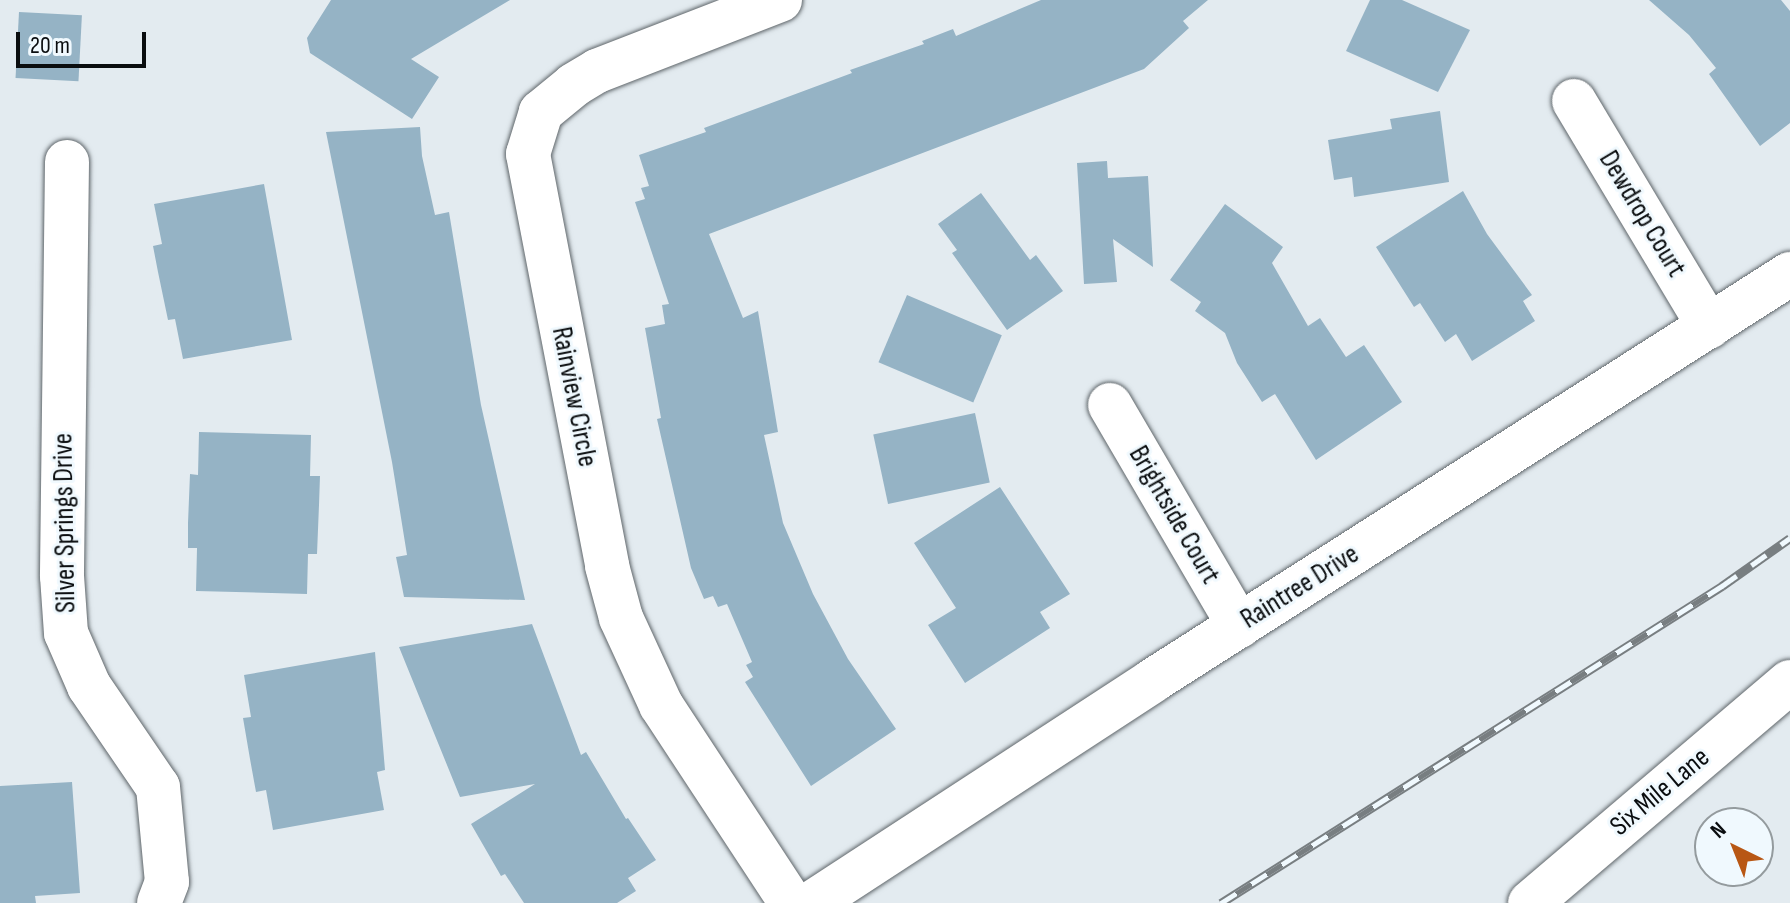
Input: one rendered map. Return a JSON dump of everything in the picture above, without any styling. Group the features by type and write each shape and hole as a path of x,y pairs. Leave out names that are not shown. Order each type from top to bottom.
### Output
{"street":[{"name":"Rainview Circle","path":"780,0 597,71 574,85 541,112 528,154 604,550 621,618 661,705 791,903"},
{"name":"Dewdrop Court","path":"1574,101 1709,327"},
{"name":"Silver Springs Drive","path":"67,162 62,576 66,633 89,686 158,787 167,882 159,903"},
{"name":"Raintree Drive","path":"812,903 1790,274"},
{"name":"Brightside Court","path":"1110,405 1239,626"},
{"name":"Six Mile Lane","path":"1530,903 1790,682"}],"building":[{"path":"331,0 510,0 411,59 439,77 412,119 310,53 307,38"},
{"path":"1041,0 1208,0 1183,21 1189,28 1144,69 709,234 743,318 758,311 778,432 764,435 783,523 813,594 848,659 896,729 811,786 745,682 753,677 746,665 752,662 727,604 718,607 713,596 704,599 691,568 657,419 661,418 645,328 665,324 662,305 669,304 635,202 645,199 641,188 649,186 639,155 706,132 704,128 852,73 850,70 924,44 922,41 953,29 956,36"},
{"path":"1370,0 1402,0 1470,30 1438,92 1346,51"},
{"path":"1649,0 1781,0 1790,11 1790,123 1760,146 1709,74 1716,68 1689,35"},
{"path":"19,12 82,15 78,81 16,78"},
{"path":"1440,111 1449,182 1354,197 1352,177 1334,180 1328,140 1392,129 1390,119"},
{"path":"420,127 422,156 435,215 449,212 481,405 525,600 404,597 396,557 407,555 392,462 326,132"},
{"path":"1107,161 1108,178 1148,176 1153,267 1113,239 1117,282 1084,284 1077,163"},
{"path":"264,184 292,340 183,359 175,319 168,320 153,246 162,244 154,204"},
{"path":"1463,191 1487,234 1532,295 1523,301 1535,321 1472,361 1456,334 1445,342 1420,303 1414,307 1376,247"},
{"path":"981,193 1030,260 1036,255 1063,291 1007,330 952,253 957,250 938,224"},
{"path":"1225,204 1283,247 1272,263 1308,326 1320,318 1346,357 1364,345 1402,402 1316,460 1275,394 1262,402 1237,363 1225,333 1195,311 1201,302 1170,280"},
{"path":"907,295 1002,335 973,402 878,362"},
{"path":"975,413 990,482 888,504 873,435"},
{"path":"199,432 311,435 310,476 320,476 317,554 308,554 307,594 196,591 197,548 188,548 188,523 190,474 198,475"},
{"path":"1000,487 1070,594 1040,612 1050,628 965,683 928,625 956,608 914,543"},
{"path":"532,624 581,755 586,752 626,819 656,860 628,878 636,891 617,903 524,903 505,874 501,876 471,824 535,784 460,797 399,647"},
{"path":"375,652 385,770 377,772 384,810 273,830 266,790 256,792 243,718 251,717 244,675"},
{"path":"72,782 80,893 35,896 36,903 0,903 0,786"}],"railway":[{"path":"1221,903 1722,586 1790,538"}]}
